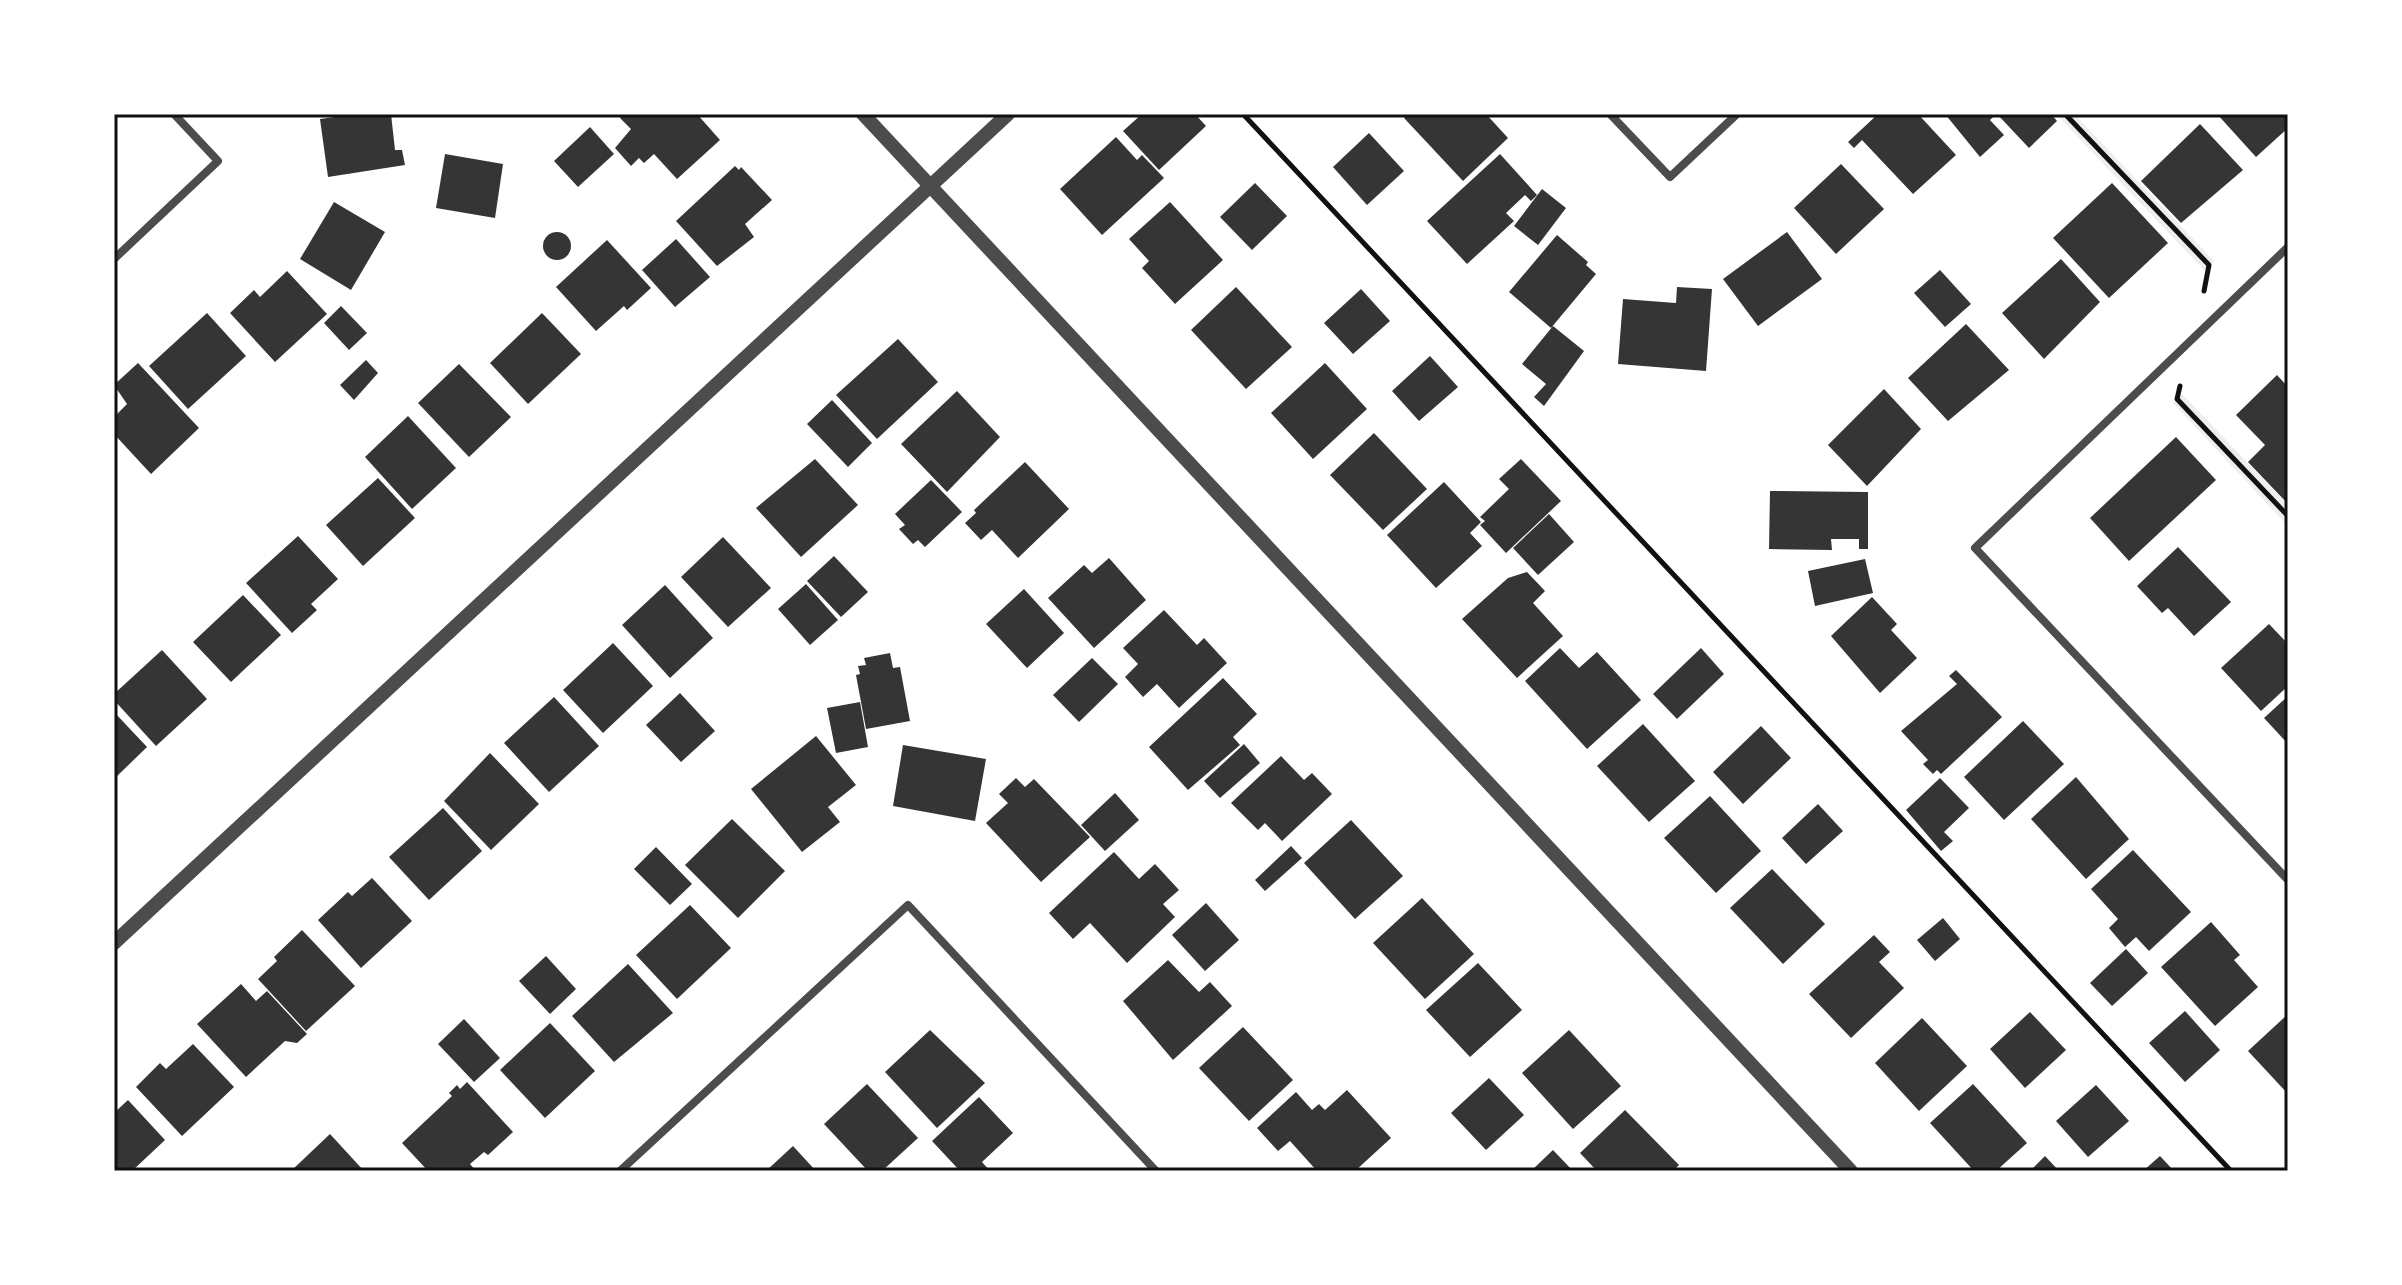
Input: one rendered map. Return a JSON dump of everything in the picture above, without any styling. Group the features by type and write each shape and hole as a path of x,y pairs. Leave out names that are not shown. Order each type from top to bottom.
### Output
{"street":[{"path":"114,259 218,161 174,114"},
{"path":"863,114 1851,1171"},
{"path":"114,943 1008,114"},
{"path":"1610,114 1670,177 1737,114"},
{"path":"2288,247 1975,548 2288,880"},
{"path":"620,1171 908,905 1156,1171"}],"path":[{"path":"1243,114 2231,1171"},
{"path":"2065,114 2209,265"},
{"path":"2177,399 2288,516"}],"shaded area":[{"path":"2056,114 2074,114 2214,261 2204,270"},
{"path":"2182,394 2288,505 2288,526 2173,403"}],"building":[{"path":"391,114 395,150 402,150 405,165 328,177 320,119"},
{"path":"624,114 697,114 720,140 677,179 654,154 644,163 639,158 631,166 615,148 631,129 620,118"},
{"path":"1142,114 1195,114 1206,126 1159,170 1123,131"},
{"path":"1408,114 1486,114 1508,138 1463,181 1404,118"},
{"path":"1878,114 1918,114 1956,155 1913,194 1862,140 1854,148 1848,142"},
{"path":"1945,114 1996,114 1990,120 2004,135 1980,157"},
{"path":"1997,114 2051,114 2057,121 2029,148"},
{"path":"2217,114 2288,114 2288,128 2256,157"},
{"path":"2200,124 2243,170 2181,223 2141,181"},
{"path":"590,127 614,154 578,187 554,161"},
{"path":"1369,133 1404,171 1367,205 1333,167"},
{"path":"1116,137 1137,160 1142,155 1164,178 1102,235 1060,189"},
{"path":"445,154 503,164 495,218 436,208"},
{"path":"1500,154 1537,195 1531,201 1525,195 1506,213 1514,221 1467,264 1427,221"},
{"path":"1841,164 1884,209 1836,254 1794,208"},
{"path":"735,166 739,170 741,167 772,200 745,224 754,237 717,266 676,221"},
{"path":"1255,183 1287,216 1252,250 1220,217"},
{"path":"2112,183 2168,243 2109,298 2053,238"},
{"path":"1542,189 1566,208 1538,245 1514,226"},
{"path":"334,202 385,232 351,290 300,259"},
{"path":"1170,202 1223,260 1175,304 1142,268 1149,261 1129,239"},
{"path":"557,232 567,236 571,246 567,256 557,260 547,256 543,246 547,236"},
{"path":"1787,232 1822,279 1758,326 1723,279"},
{"path":"1557,235 1588,262 1586,265 1596,274 1551,328 1509,292"},
{"path":"676,239 710,277 675,307 642,270"},
{"path":"607,240 651,288 627,310 624,306 596,331 556,287"},
{"path":"2061,259 2100,302 2044,359 2002,313"},
{"path":"1940,270 1971,304 1945,327 1914,293"},
{"path":"287,271 327,314 275,362 230,313 254,290 260,297"},
{"path":"1236,287 1292,347 1246,389 1191,330"},
{"path":"1677,287 1712,289 1706,371 1618,364 1623,299 1676,303"},
{"path":"1361,289 1390,321 1353,354 1324,323"},
{"path":"341,306 367,333 349,350 324,323"},
{"path":"207,313 246,356 188,409 149,366"},
{"path":"542,313 581,354 528,404 490,363"},
{"path":"1966,324 2009,370 1948,421 1908,378"},
{"path":"1553,326 1584,351 1544,406 1534,397 1546,384 1522,364"},
{"path":"898,339 938,382 877,439 836,395"},
{"path":"1430,356 1458,387 1419,421 1392,391"},
{"path":"366,360 378,373 354,400 340,385"},
{"path":"138,363 199,428 151,474 114,434 114,417 127,404 114,385"},
{"path":"1325,363 1367,409 1313,459 1271,413"},
{"path":"459,364 511,417 469,457 418,403"},
{"path":"2277,375 2288,387 2288,504 2248,462 2265,445 2236,415"},
{"path":"1884,389 1921,429 1867,486 1828,445"},
{"path":"957,391 1000,437 947,492 901,444"},
{"path":"832,400 872,443 848,467 807,424"},
{"path":"408,416 456,468 412,509 365,457"},
{"path":"1374,433 1427,489 1383,530 1330,475"},
{"path":"2176,437 2216,480 2129,561 2090,518"},
{"path":"815,459 858,505 801,557 756,508"},
{"path":"1521,459 1561,501 1506,553 1480,525 1485,521 1480,517 1509,489 1499,479"},
{"path":"1025,462 1069,509 1018,558 992,530 981,540 965,523 976,513 974,510"},
{"path":"378,478 415,518 363,566 326,525"},
{"path":"931,480 962,512 925,547 918,540 913,544 899,529 905,525 895,514"},
{"path":"1444,482 1481,522 1470,533 1482,546 1436,588 1387,535"},
{"path":"1770,491 1868,492 1868,549 1859,549 1859,539 1831,539 1832,550 1769,549"},
{"path":"1549,514 1574,542 1538,575 1513,548"},
{"path":"298,536 338,579 311,604 317,610 292,633 246,583"},
{"path":"723,537 771,588 728,627 681,577"},
{"path":"2178,547 2231,602 2194,636 2168,608 2162,613 2137,586"},
{"path":"834,556 868,592 841,617 807,581"},
{"path":"1109,558 1146,600 1094,648 1048,598 1084,565 1092,573"},
{"path":"1865,559 1873,593 1815,606 1808,571"},
{"path":"1527,572 1545,591 1533,603 1563,636 1517,678 1462,619 1508,578"},
{"path":"806,584 838,620 810,645 778,609"},
{"path":"665,585 713,638 670,678 622,625"},
{"path":"1024,589 1064,633 1027,668 986,624"},
{"path":"243,595 281,635 231,682 193,642"},
{"path":"1872,597 1897,624 1891,630 1917,658 1880,693 1831,636"},
{"path":"1164,610 1197,645 1204,638 1227,663 1179,708 1157,684 1143,697 1125,677 1138,664 1123,648"},
{"path":"2269,624 2288,644 2288,686 2261,711 2221,668"},
{"path":"613,643 653,686 603,733 563,690"},
{"path":"1560,648 1579,668 1597,652 1641,700 1587,749 1525,681"},
{"path":"1701,648 1724,674 1677,719 1653,694"},
{"path":"162,650 207,699 156,746 114,700 114,694"},
{"path":"890,653 893,668 900,667 910,721 866,729 856,675 860,674 858,666 866,665 864,658"},
{"path":"1092,658 1118,684 1079,722 1053,695"},
{"path":"1956,670 2002,717 1941,774 1937,770 1933,774 1923,764 1928,760 1901,731 1957,684 1949,676"},
{"path":"1223,678 1257,714 1233,737 1240,745 1188,790 1149,747"},
{"path":"680,693 715,731 681,762 646,725"},
{"path":"2288,696 2288,744 2264,718"},
{"path":"554,697 599,746 549,792 504,743"},
{"path":"860,702 868,747 836,753 827,708"},
{"path":"114,712 147,747 114,779"},
{"path":"2023,721 2064,764 2004,820 1964,777"},
{"path":"1643,724 1695,781 1649,822 1597,766"},
{"path":"1761,726 1791,758 1743,804 1713,772"},
{"path":"816,736 856,785 828,807 840,822 802,852 751,789"},
{"path":"1244,744 1260,763 1220,798 1204,781"},
{"path":"903,745 986,759 975,821 893,806"},
{"path":"490,753 539,804 491,850 444,801"},
{"path":"1281,756 1304,780 1312,773 1332,794 1282,841 1265,823 1258,830 1231,803"},
{"path":"2076,777 2129,839 2086,879 2031,819"},
{"path":"1016,778 1025,787 1034,779 1090,837 1041,882 986,823 1008,803 999,794"},
{"path":"1940,778 1969,808 1944,832 1953,841 1941,851 1906,810"},
{"path":"1115,793 1139,820 1105,851 1081,825"},
{"path":"1710,796 1761,851 1716,893 1664,838"},
{"path":"1818,804 1843,831 1806,864 1782,838"},
{"path":"443,808 482,851 429,900 389,857"},
{"path":"732,819 785,871 738,918 685,865"},
{"path":"1351,820 1403,876 1355,919 1304,863"},
{"path":"1291,846 1302,858 1265,891 1255,880"},
{"path":"656,847 692,884 670,905 634,869"},
{"path":"2133,850 2191,912 2149,951 2136,937 2125,947 2109,928 2118,919 2091,889"},
{"path":"1114,852 1139,879 1155,864 1179,890 1163,904 1175,917 1127,963 1090,923 1073,939 1049,913"},
{"path":"1772,869 1825,924 1783,964 1730,908"},
{"path":"372,878 412,921 361,968 318,920 348,892 352,896"},
{"path":"1422,898 1474,954 1425,999 1373,943"},
{"path":"1206,903 1239,940 1205,971 1172,935"},
{"path":"690,905 731,948 677,999 636,955"},
{"path":"1943,918 1960,939 1935,961 1917,940"},
{"path":"2211,922 2240,955 2234,960 2258,987 2215,1026 2161,967"},
{"path":"302,930 355,986 306,1031 258,979 277,961 274,957"},
{"path":"1874,935 1890,952 1879,962 1904,988 1851,1038 1809,994"},
{"path":"2126,949 2148,973 2112,1006 2090,983"},
{"path":"546,956 576,989 550,1014 519,981"},
{"path":"1168,960 1199,992 1210,982 1232,1006 1173,1060 1123,1001"},
{"path":"1478,963 1522,1010 1470,1057 1426,1010"},
{"path":"628,964 673,1013 614,1062 572,1016"},
{"path":"241,984 256,1001 267,991 307,1034 297,1043 285,1041 246,1077 197,1024"},
{"path":"2185,1011 2220,1050 2185,1082 2149,1043"},
{"path":"2030,1012 2066,1050 2025,1088 1990,1049"},
{"path":"2288,1014 2288,1094 2248,1051"},
{"path":"1922,1018 1967,1066 1919,1111 1875,1063"},
{"path":"464,1019 500,1058 474,1082 438,1044"},
{"path":"550,1023 595,1071 545,1118 500,1070"},
{"path":"1243,1027 1293,1080 1249,1121 1199,1068"},
{"path":"930,1030 985,1083 937,1128 885,1072"},
{"path":"1569,1030 1621,1086 1573,1129 1522,1073"},
{"path":"193,1044 234,1087 182,1136 136,1087 160,1063 166,1069"},
{"path":"1489,1078 1524,1115 1486,1150 1451,1113"},
{"path":"467,1082 513,1132 488,1155 484,1152 470,1164 476,1171 428,1171 402,1143 452,1096 449,1093 457,1085 460,1089"},
{"path":"867,1084 918,1138 882,1171 868,1171 824,1124"},
{"path":"1973,1084 2027,1143 1996,1171 1974,1171 1930,1123"},
{"path":"2096,1085 2129,1121 2088,1157 2056,1121"},
{"path":"1347,1090 1391,1138 1355,1171 1317,1171 1290,1141 1278,1151 1257,1128 1296,1092 1312,1110 1319,1104 1325,1110"},
{"path":"979,1097 1013,1133 982,1162 990,1171 960,1171 932,1141"},
{"path":"128,1100 165,1140 132,1171 114,1171 114,1113"},
{"path":"1625,1110 1679,1165 1673,1171 1597,1171 1580,1153"},
{"path":"330,1134 364,1171 291,1171"},
{"path":"793,1146 816,1171 766,1171"},
{"path":"1553,1150 1573,1171 1531,1171"},
{"path":"2045,1156 2059,1171 2030,1171"},
{"path":"2160,1156 2174,1171 2143,1171"}]}
